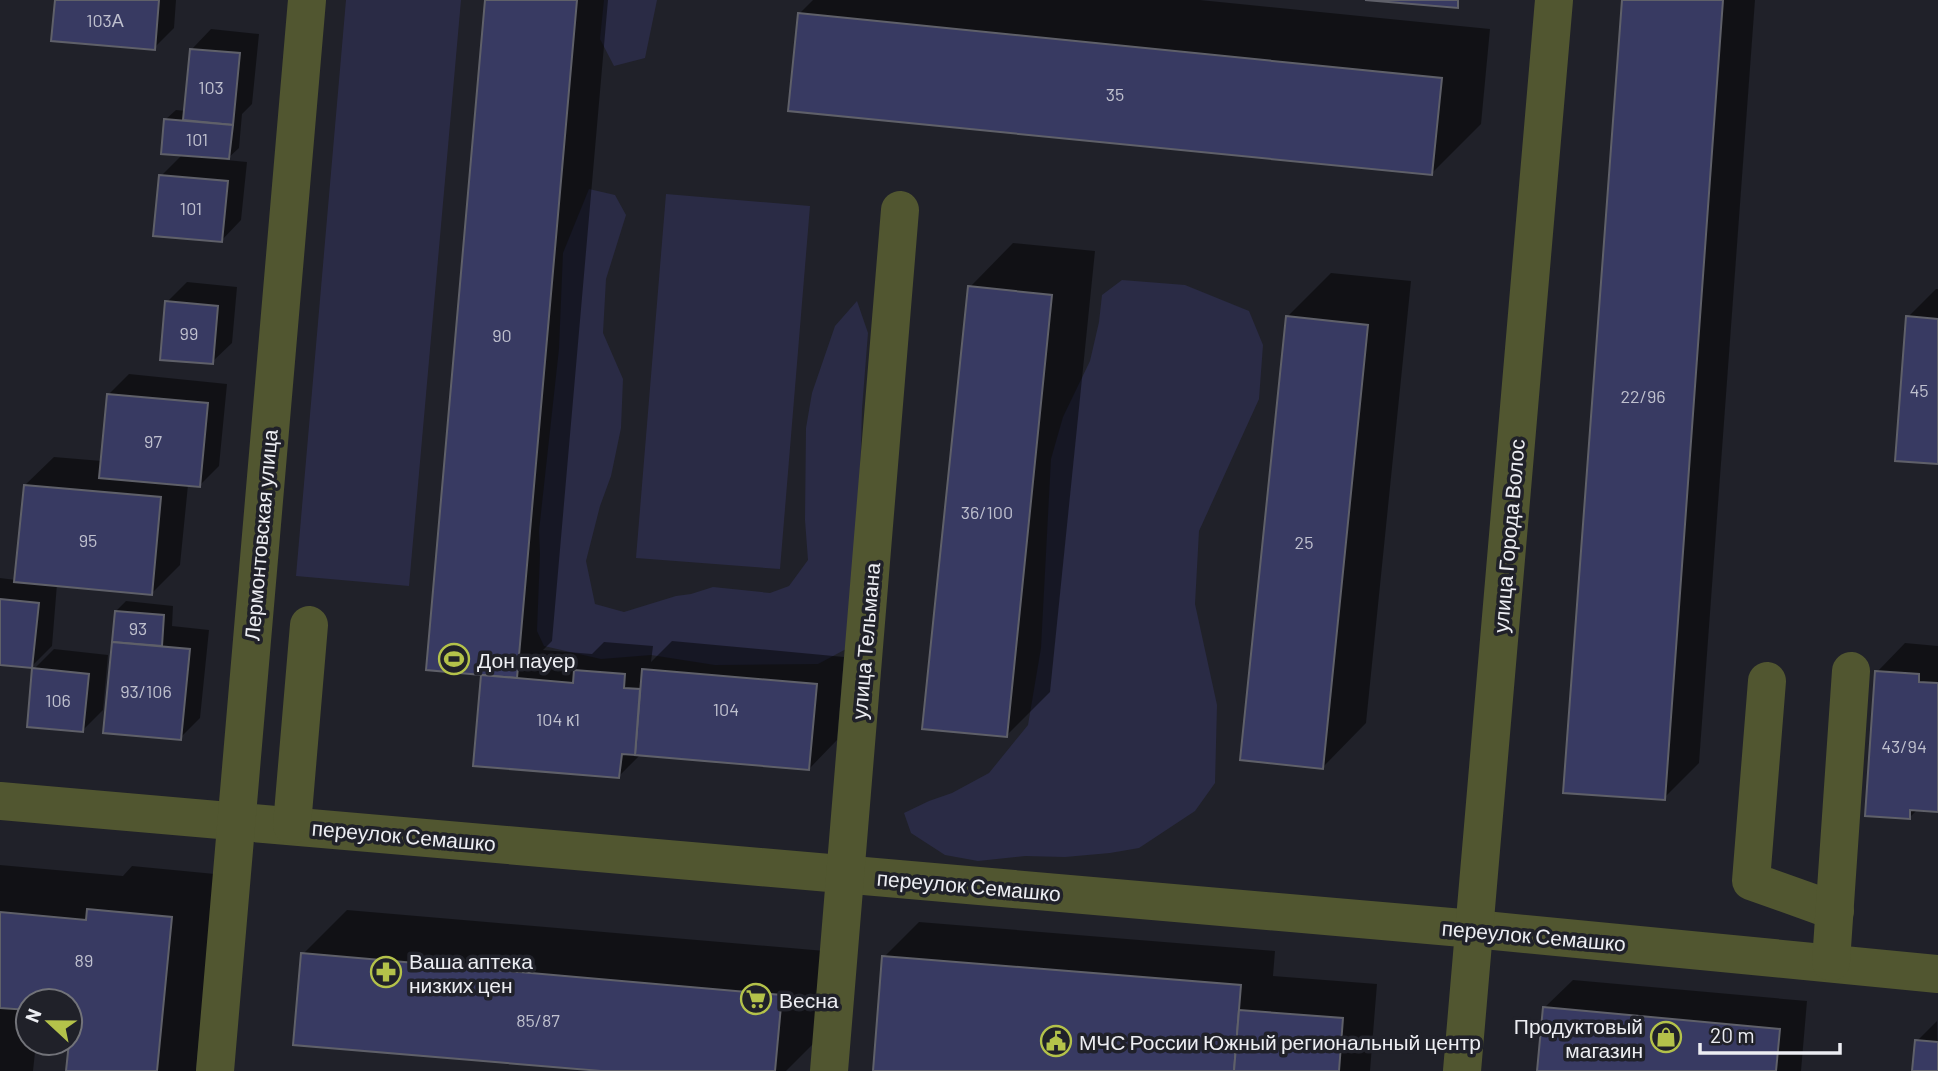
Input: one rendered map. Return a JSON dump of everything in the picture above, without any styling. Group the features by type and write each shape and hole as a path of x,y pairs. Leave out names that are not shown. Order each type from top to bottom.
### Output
{"street":[{"name":"Лермонтовская улица","path":"215,1071 307,0"},
{"name":"улица Города Волос","path":"1462,1071 1554,0"},
{"name":"улица Тельмана","path":"828,1071 900,211"},
{"path":"292,825 309,625"},
{"path":"1831,962 1851,671"},
{"path":"1767,681 1751,881 1835,911"},
{"name":"переулок Семашко","path":"0,802 292,825 1475,929 1938,974"}],"shaded area":[{"path":"346,0 461,0 409,586 296,576"},
{"path":"604,0 657,0 645,58 614,66 600,39"},
{"path":"589,189 615,195 626,215 606,279 603,333 623,379 621,428 611,476 586,561 595,604 624,612 713,587 770,593 789,586 808,560 805,520 806,428 812,393 835,326 857,301 868,333 862,409 859,515 848,648 818,664 715,665 651,655 601,659 544,646 537,631 539,531 559,349 563,253"},
{"path":"666,194 810,206 780,569 636,558"},
{"path":"1122,280 1185,285 1249,311 1263,345 1259,399 1199,531 1195,604 1217,705 1215,783 1195,811 1139,848 1065,857 1025,856 978,861 945,855 911,833 904,813 952,793 989,773 1028,725 1041,648 1051,459 1063,417 1090,361 1102,295"}],"building":[{"path":"55,0 159,0 155,50 51,41"},
{"path":"485,0 577,0 517,678 426,670"},
{"path":"1365,0 1458,0 1458,8"},
{"path":"1622,0 1723,0 1665,800 1563,793"},
{"path":"798,13 1442,78 1432,175 788,111"},
{"path":"190,49 240,53 233,125 183,120"},
{"path":"164,119 233,125 229,159 161,154"},
{"path":"159,175 228,181 222,242 153,236"},
{"path":"968,286 1052,295 1007,737 922,729"},
{"path":"165,301 218,306 213,364 160,360"},
{"path":"1286,316 1368,325 1323,769 1240,760"},
{"path":"1906,316 1938,319 1938,464 1895,461"},
{"path":"107,394 208,403 200,487 99,478"},
{"path":"24,485 161,497 152,595 14,582"},
{"path":"0,599 39,603 32,668 0,665"},
{"path":"115,611 164,615 162,646 112,642"},
{"path":"112,642 190,649 181,740 103,733"},
{"path":"32,668 89,674 83,732 27,727"},
{"path":"642,669 817,684 809,770 635,755"},
{"path":"574,670 625,674 624,688 640,689 635,755 622,754 619,778 473,766 481,675 573,683"},
{"path":"1875,671 1919,674 1919,682 1938,683 1938,812 1910,810 1910,819 1865,816"},
{"path":"87,909 172,917 157,1071 66,1071 67,1057 84,1057 84,987 14,987 14,1009 0,1008 0,912 86,920"},
{"path":"301,953 782,995 775,1071 601,1071 293,1045"},
{"name":"МЧС России Южный региональный центр","path":"882,956 1241,985 1234,1071 873,1071"},
{"path":"1543,1007 1780,1029 1776,1071 1537,1071"},
{"path":"1239,1010 1343,1018 1339,1071 1234,1071"},
{"path":"1915,1040 1938,1042 1938,1071 1912,1071"}],"place":[{"name":"Дон пауер","path":"454,659"},
{"name":"Ваша аптека низких цен","path":"386,972"},
{"name":"Весна","path":"756,999"},
{"name":"Продуктовый магазин","path":"1666,1037"},
{"name":"МЧС России Южный региональный центр","path":"1056,1041"}]}
